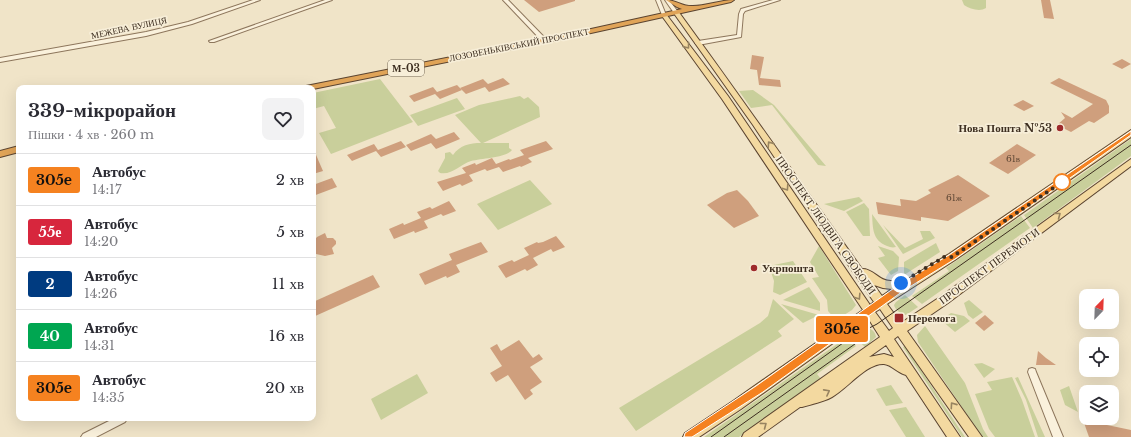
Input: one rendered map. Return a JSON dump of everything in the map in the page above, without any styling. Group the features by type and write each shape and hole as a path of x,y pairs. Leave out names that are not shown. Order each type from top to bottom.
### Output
{"highway":[{"path":"668,0 679,6 694,9"},
{"name":"ЛОЗОВЕНЬКІВСЬКИЙ ПРОСПЕКТ","path":"316,86 694,9 731,0"},
{"path":"0,154 16,150"}],"main road":[{"name":"ПРОСПЕКТ ЛЮДВІГА СВОБОДИ","path":"676,12 756,123 880,303 976,437"},
{"name":"ПРОСПЕКТ ЛЮДВІГА СВОБОДИ","path":"664,15 723,95 954,437"},
{"path":"689,437 760,389 868,311 952,257 1131,133"},
{"name":"ПРОСПЕКТ ПЕРЕМОГИ","path":"748,437 886,338 944,300 1131,162"},
{"path":"848,255 872,280 892,286 901,283 944,257 952,257"},
{"path":"791,406 828,393 869,362 876,360 892,360 913,376"}],"street":[{"name":"МЕЖЕВА ВУЛИЦЯ","path":"0,60 146,34 190,23 258,0"},
{"path":"212,41 330,0"},
{"path":"505,0 544,40"},
{"path":"658,0 664,15"},
{"path":"668,0 676,12"},
{"path":"698,43 739,36 741,14 743,10 778,0"},
{"path":"1032,372 1058,437"},
{"path":"86,437 118,421"}],"green space":[{"path":"962,0 986,0 986,8 981,10 972,9 964,5"},
{"path":"380,79 413,122 331,154 319,133 336,128 324,106 316,108 316,92"},
{"path":"753,90 774,105 826,166 818,165 772,105 751,108 739,91"},
{"path":"520,96 524,99 528,97 539,107 540,117 483,143 509,143 509,148 512,150 509,153 471,161 449,173 440,173 438,171 445,158 445,153 450,152 453,155 466,145 481,143 455,115 479,105"},
{"path":"457,98 465,109 418,126 410,115"},
{"path":"1131,139 1131,156 1033,228 1024,215"},
{"path":"530,180 552,204 498,230 477,204"},
{"path":"859,197 863,201 844,211 824,204"},
{"path":"864,203 869,209 870,236 863,236 846,212"},
{"path":"872,214 896,247 887,246 878,240 874,233"},
{"path":"1021,216 1030,228 922,304 912,296 949,271 946,268"},
{"path":"883,225 905,248 923,239 920,231 930,231 935,238 903,254"},
{"path":"936,243 940,252 904,275 904,262"},
{"path":"819,246 856,305 852,310 836,320 828,311 827,300 812,278 819,277 810,262"},
{"path":"878,246 893,251 899,257 898,271 891,275 878,258 885,256"},
{"path":"793,261 807,282 780,295 773,292 774,281 769,266"},
{"path":"809,287 820,303 820,311 783,300"},
{"path":"905,295 918,307 906,315 898,312 894,305"},
{"path":"773,299 794,319 778,331 782,336 636,431 619,408 760,323 768,316"},
{"path":"969,300 983,312 973,319 968,315 964,303"},
{"path":"781,304 819,315 803,323"},
{"path":"951,313 964,316 970,321 955,332 941,320"},
{"path":"925,326 965,383 983,429 988,437 982,437 918,342 917,335"},
{"path":"862,327 871,329 876,337 865,347 852,335"},
{"path":"847,337 856,346 817,374 821,379 739,437 704,437"},
{"path":"905,346 965,437 962,437 903,347"},
{"path":"982,363 995,369 984,378 974,364"},
{"path":"417,374 428,393 381,420 371,399"},
{"path":"1012,377 1035,437 995,437 989,429 975,394 992,390 987,382"},
{"path":"1018,377 1045,437 1038,437 1026,400 1015,378"},
{"path":"891,385 903,403 886,406 876,389"},
{"path":"1069,386 1078,412 1065,405 1060,390"},
{"path":"906,407 925,437 906,437 889,410"}],"building":[{"path":"524,0 575,0 575,1 539,12"},
{"path":"1041,0 1050,0 1054,19 1044,18"},
{"path":"752,55 764,57 760,78 780,80 781,87 759,85 757,70 750,69"},
{"path":"1122,59 1131,64 1122,69 1112,64"},
{"path":"503,78 510,84 489,92 485,87 466,94 460,88 483,79 488,84"},
{"path":"1059,78 1106,100 1109,106 1109,113 1094,123 1089,121 1071,132 1057,125 1065,118 1061,112 1072,118 1093,104 1050,83"},
{"path":"457,85 462,90 440,99 435,94 414,102 409,96 433,87 437,92"},
{"path":"1023,100 1034,106 1024,111 1013,105"},
{"path":"454,132 460,139 436,149 431,143 411,151 406,145 431,134 436,139"},
{"path":"401,141 406,147 381,157 376,151 352,161 347,155 374,144 378,150"},
{"path":"546,141 553,149 528,158 532,162 521,167 520,166 503,172 499,167 487,171 485,169 469,175 473,181 462,186 460,184 443,191 437,182 466,173 462,168 475,163 476,165 492,158 496,164 524,155 520,150"},
{"path":"1017,144 1036,155 1008,174 989,163"},
{"path":"316,155 323,171 316,173"},
{"path":"958,175 990,196 948,221 921,217 921,221 878,214 876,202 901,206 900,199 916,201 931,193 928,190"},
{"path":"332,178 337,187 316,195 316,184"},
{"path":"737,190 748,201 759,216 734,228 707,205 727,193"},
{"path":"449,201 456,211 443,216 441,214 424,221 428,228 415,233 414,231 394,239 389,229 421,218 417,212 430,207 432,209"},
{"path":"325,233 327,238 333,238 336,241 336,244 332,248 334,254 325,256 316,254 317,237"},
{"path":"556,236 565,247 553,252 551,249 533,258 538,265 527,271 525,269 506,278 498,266 512,260 514,262 529,255 524,248"},
{"path":"481,242 488,252 456,265 460,272 425,285 419,274 452,260 449,254"},
{"path":"373,275 380,287 316,316 316,301"},
{"path":"985,315 994,323 984,331 975,323"},
{"path":"519,340 533,358 539,354 543,359 530,367 542,382 530,390 533,394 525,400 508,375 496,382 490,373 502,366 490,348 497,344 501,351"},
{"path":"1038,351 1046,358 1056,365 1036,365"},
{"path":"1085,425 1107,425 1131,430 1131,437 1089,437"}],"tram line":[{"path":"711,437 850,338 877,324 1131,145"},
{"path":"724,437 869,334"}],"bus line":[{"name":"305e","path":"689,437 760,389 900,289 952,257 1131,133"}],"place":[{"name":"Нова Пошта №53","path":"1060,128"},
{"name":"Укрпошта","path":"754,268"},
{"name":"Перемога","path":"899,318"}],"route":[{"path":"901,283 944,257 952,257 1062,182"}]}
